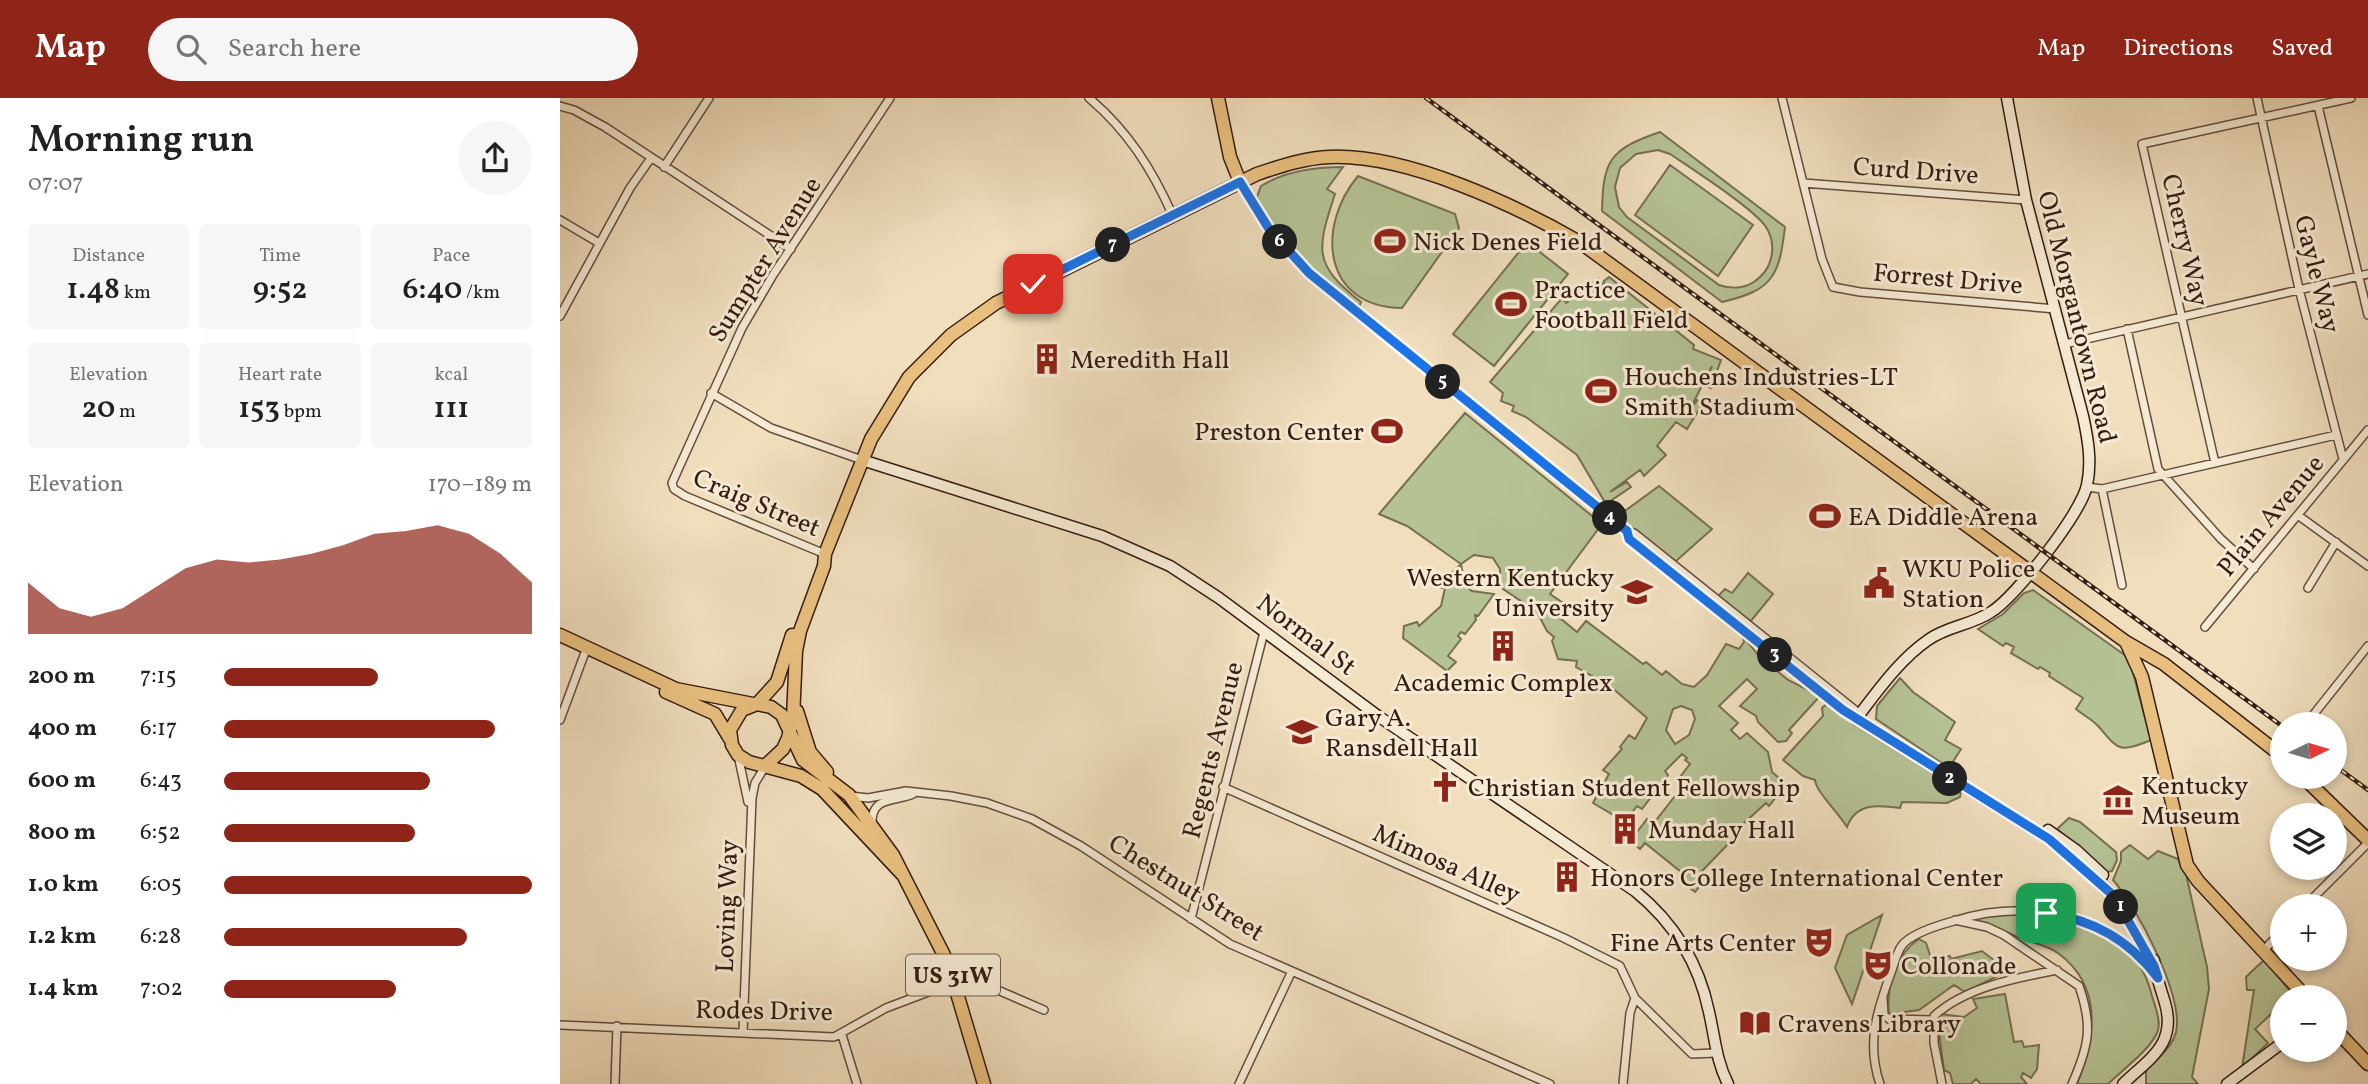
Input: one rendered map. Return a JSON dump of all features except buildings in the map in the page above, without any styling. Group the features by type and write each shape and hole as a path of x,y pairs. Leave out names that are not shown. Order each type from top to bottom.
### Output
{"main road":[{"path":"1218,98 1230,158 1240,182"},
{"path":"730,739 737,716 755,704 777,682 818,564 825,554 877,426 902,386 958,330 1008,297 1240,182 1300,161 1360,158 1447,182 1532,216 1581,243 1631,277 2126,642 2164,664 2270,747"},
{"path":"766,765 783,749 790,731 794,666 800,631 824,566 825,554"},
{"path":"560,635 676,689 777,710 803,760 845,792"},
{"path":"2126,642 2142,677 2187,866 2295,985"},
{"path":"587,648 607,664 715,714 738,755 801,776 822,789 902,874"},
{"path":"793,693 810,752 872,822 902,874"},
{"path":"2315,789 2368,842"},
{"name":"US 31W","path":"902,874 934,930 956,984 984,1084"},
{"path":"2347,1042 2368,1064"}],"street":[{"path":"664,167 709,98"},
{"name":"Sumpter Avenue","path":"673,487 678,465 742,328 890,98"},
{"path":"1089,98 1112,116 1135,145 1173,216"},
{"path":"1782,98 1802,183"},
{"name":"Old Morgantown Road","path":"1858,716 1895,671 1927,640 1992,612 2031,572 2074,514 2087,487 2089,447 2065,344 2026,200 2007,98"},
{"name":"Gayle Way","path":"2257,98 2299,289 2343,459"},
{"path":"2260,118 2351,98"},
{"path":"560,106 574,110 791,249"},
{"path":"2318,106 2368,315"},
{"name":"Cherry Way","path":"2215,463 2143,144 2260,118"},
{"path":"560,316 599,243 651,158"},
{"path":"1240,182 1269,229 1309,273 1627,531 1629,539 1858,716 2049,839 2075,859 2114,896 2154,966 2169,1015 2169,1032 2157,1051 2123,1084"},
{"name":"Curd Drive","path":"1802,183 2026,200"},
{"name":"Forrest Drive","path":"1802,183 1824,266 1830,284 1836,289 2056,309"},
{"path":"560,220 599,243"},
{"path":"2065,344 2368,274"},
{"path":"2127,330 2158,469 2254,569"},
{"path":"711,393 771,428 862,460"},
{"name":"Plain Avenue","path":"2205,627 2368,430"},
{"path":"2087,487 2102,489 2336,435"},
{"name":"Normal St","path":"862,460 1050,518 1141,551 1197,583 1378,716 1654,908 1671,927 1697,971 1709,1012 1715,1053 1728,1084"},
{"name":"Craig Street","path":"673,487 685,496 825,554"},
{"path":"2102,489 2122,585"},
{"path":"2299,516 2368,566"},
{"path":"2308,588 2336,542"},
{"name":"Regents Avenue","path":"1191,919 1264,632"},
{"path":"2316,712 2368,646"},
{"path":"560,720 587,648"},
{"name":"Loving Way","path":"738,755 750,824"},
{"name":"Loving Way","path":"743,1032 750,824 755,783 766,765"},
{"name":"Mimosa Alley","path":"1223,787 1564,937 1620,966 1635,998 1692,1054 1715,1053"},
{"name":"Chestnut Street","path":"845,792 868,798 906,791 977,801 1032,819 1081,846 1230,944 1550,1084"},
{"name":"Chestnut Street","path":"872,822 872,813 879,804 913,794"},
{"path":"2317,894 2368,842"},
{"path":"1880,1084 1872,1063 1872,1037 1882,996 1903,944 1912,937 1955,920 1974,915 2019,911 2078,919 2097,926 2125,943 2158,978"},
{"path":"1955,920 1987,927 2004,935 2079,986 2089,1029 2083,1059 2072,1084"},
{"path":"2264,950 2270,944"},
{"path":"1942,1084 1933,1020 1939,1011 2002,981 2057,970"},
{"path":"1239,1084 1291,972"},
{"path":"956,984 979,982 1044,1010"},
{"name":"Rodes Drive","path":"560,1025 832,1037 842,1035 886,1008 956,984"},
{"path":"1882,996 1884,1015 1889,1019 1933,1020"},
{"path":"1623,1084 1630,1013 1635,998"},
{"path":"615,1084 617,1026"},
{"path":"842,1035 857,1084"},
{"path":"2227,1084 2270,1051"}],"green space":[{"path":"1660,132 1785,227 1776,270 1763,286 1722,302 1602,211 1604,180 1613,159 1630,144","holes":["1658,150 1670,154 1736,200 1766,227 1772,246 1771,260 1756,281 1741,287 1719,285 1627,217 1619,207 1615,187 1620,168 1636,154"]},
{"path":"1670,165 1753,225 1718,276 1635,215"},
{"path":"1343,167 1327,189 1335,194 1322,242 1323,254 1326,266 1334,277 1361,302 1359,307 1285,242 1263,211 1257,197 1261,186 1290,173"},
{"name":"Nick Denes Field","path":"1358,176 1455,214 1459,228 1402,308 1375,304 1355,294 1342,279 1334,260 1332,239 1336,218 1345,196"},
{"name":"Practice Football Field","path":"1527,242 1568,274 1494,366 1453,334"},
{"name":"Houchens Industries-LT Smith Stadium","path":"1609,277 1694,345 1693,349 1721,360 1711,388 1705,385 1712,366 1686,417 1697,400 1703,403 1687,429 1676,422 1657,446 1666,455 1644,476 1640,470 1610,492 1627,482 1631,487 1606,504 1577,455 1526,417 1512,411 1514,406 1501,401 1503,393 1490,382 1562,298 1566,303 1599,279 1604,286 1604,281"},
{"path":"1465,413 1602,524 1550,594 1569,607 1560,618 1577,632 1586,621 1643,664 1646,662 1662,675 1666,671 1682,684 1694,687 1707,675 1726,644 1739,649 1744,642 1743,636 1759,656 1788,680 1820,696 1789,730 1792,733 1786,741 1778,742 1758,722 1756,716 1740,706 1757,689 1747,679 1719,706 1738,723 1731,730 1740,739 1747,733 1768,752 1772,772 1786,784 1769,806 1766,803 1732,834 1735,837 1702,871 1708,877 1695,892 1682,882 1686,876 1645,843 1640,849 1627,838 1632,828 1637,832 1647,819 1653,824 1686,782 1680,777 1690,764 1685,760 1687,758 1682,754 1665,771 1668,775 1642,809 1637,806 1625,822 1593,803 1609,774 1603,770 1622,749 1620,747 1629,735 1635,739 1647,718 1610,686 1576,667 1577,661 1558,659 1552,641 1554,637 1547,631 1537,612 1500,587 1500,569 1493,558 1474,555 1461,564 1407,526 1379,514","holes":["1681,706 1692,710 1695,719 1689,735 1675,744 1666,730 1673,709"]},
{"path":"1659,486 1712,529 1675,562 1618,516"},
{"path":"1461,564 1465,586 1472,591 1494,594 1478,616 1475,615 1476,620 1465,634 1461,632 1458,636 1461,639 1448,656 1456,662 1447,671 1403,638 1404,626 1417,622 1419,626 1441,606 1445,588 1436,587"},
{"path":"1748,573 1773,594 1750,622 1718,596 1725,589 1732,593"},
{"path":"2033,590 2129,658 2151,740 2125,748 2115,744 2097,724 2076,709 2083,698 2049,676 2050,673 2011,653 2014,647 2006,643 2003,646 1978,629 2003,614 2024,593"},
{"path":"1900,678 1913,692 1955,722 1945,740 1961,749 1949,768 1876,719 1877,706"},
{"path":"1828,703 1961,789 1960,797 1947,803 1902,802 1900,808 1869,807 1856,813 1847,827 1819,790 1815,780 1803,776 1783,760 1823,716 1822,708"},
{"path":"2069,818 2080,822 2116,852 2117,860 2112,871 2107,872 2057,829"},
{"path":"2130,845 2148,859 2158,851 2178,859 2186,874 2207,967 2209,989 2192,1077 2198,1084 2146,1084 2146,1070 2164,1053 2174,1038 2177,1016 2166,975 2146,930 2113,880 2121,861 2121,852"},
{"path":"2027,913 2068,920 2105,934 2121,944 2145,975 2159,1024 2157,1033 2141,1054 2108,1084 2077,1084 2088,1049 2092,1014 2083,981 2073,967 2049,948 1991,925 1962,919"},
{"path":"1882,915 1852,1004 1835,968 1847,935"},
{"path":"1919,939 1926,943 1931,958 1950,956 1951,959 1982,951 2008,971 1965,992 1954,985 1919,1010 1889,1014 1889,993 1894,972 1904,953"},
{"path":"2264,960 2270,971 2273,971 2285,985 2270,985 2270,1015 2255,1029 2268,1043 2242,1068 2254,990 2247,990 2246,977"},
{"path":"2005,994 2014,1042 2022,1041 2024,1047 2039,1045 2037,1069 2031,1078 2023,1073 2021,1077 2027,1084 1981,1084 1976,1079 1971,1084 1953,1084 1950,1073 1944,1070 1937,1018 1941,1014 1964,1017 1977,1008 1973,999"}],"railway":[{"path":"1426,98 2270,717"},
{"path":"2347,775 2368,790"}],"place":[{"name":"Nick Denes Field","path":"1390,241"},
{"name":"Practice Football Field","path":"1511,304"},
{"name":"Meredith Hall","path":"1047,359"},
{"name":"Houchens Industries-LT Smith Stadium","path":"1601,391"},
{"name":"Preston Center","path":"1387,431"},
{"name":"EA Diddle Arena","path":"1825,516"},
{"name":"WKU Police Station","path":"1879,583"},
{"name":"Western Kentucky University","path":"1637,592"},
{"name":"Academic Complex","path":"1503,646"},
{"name":"Gary A. Ransdell Hall","path":"1302,732"},
{"name":"Christian Student Fellowship","path":"1445,787"},
{"name":"Kentucky Museum","path":"2118,800"},
{"name":"Munday Hall","path":"1625,829"},
{"name":"Honors College International Center","path":"1567,877"},
{"name":"Fine Arts Center","path":"1819,942"},
{"name":"Collonade","path":"1878,965"},
{"name":"Cravens Library","path":"1755,1023"}],"route":[{"path":"1033,284 1240,182 1269,229 1309,273 1627,531 1629,539 1846,712 1891,743 2049,839 2075,859 2114,896 2154,966 2158,978 2150,967 2115,936 2078,919 2046,913"}]}
